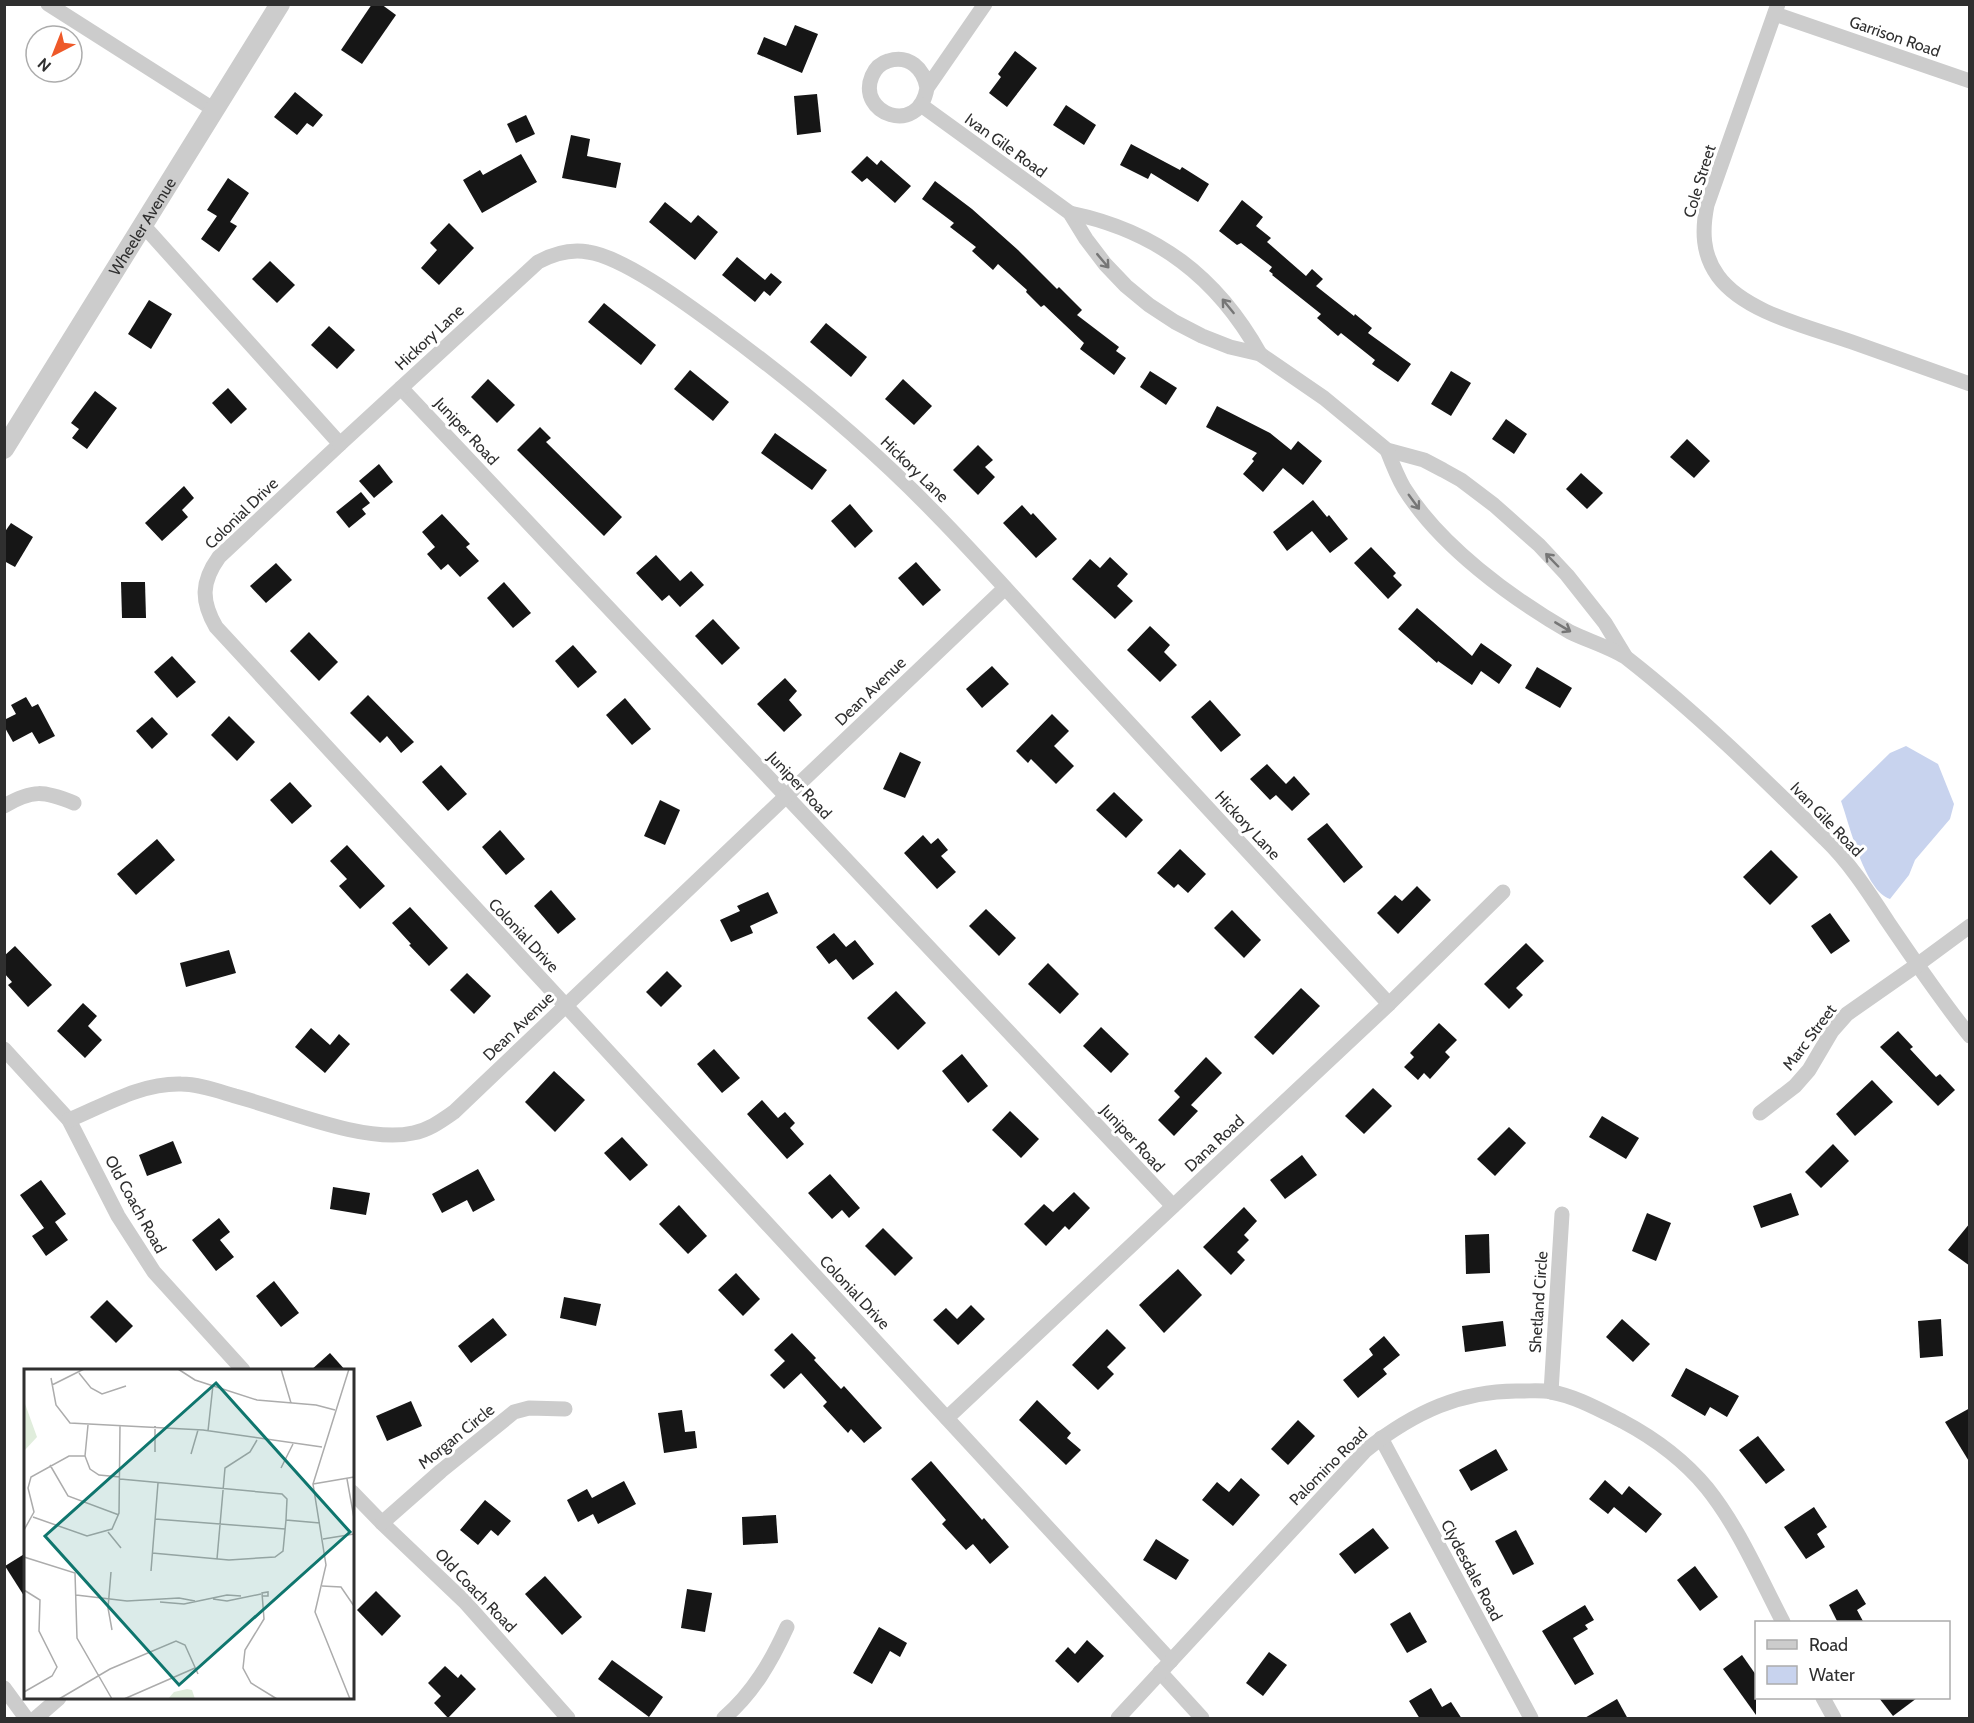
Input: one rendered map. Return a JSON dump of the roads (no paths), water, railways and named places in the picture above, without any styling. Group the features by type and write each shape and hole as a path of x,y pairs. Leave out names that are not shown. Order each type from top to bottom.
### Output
{"street":[{"path":"48,4 213,110"},
{"name":"Wheeler Avenue","path":"4,449 280,4"},
{"path":"927,88 986,4"},
{"name":"Garrison Road","path":"1776,9 1970,81"},
{"name":"Cole Street","path":"1776,9 1707,205 1703,240 1708,258 1717,275 1729,289 1761,309 1970,384"},
{"path":"896,59 915,64 922,70 927,88 926,97 921,105 906,116 887,114 873,102 870,83 879,66 896,59"},
{"name":"Ivan Gile Road","path":"921,105 1070,213 1105,264 1149,305 1202,336 1230,347 1260,354 1324,399 1387,450 1424,460 1443,470 1477,492 1509,518 1539,545 1579,589 1605,622 1625,656 1742,759 1827,841 1856,875 1948,1009 1970,1036"},
{"name":"Ivan Gile Road","path":"1070,213 1101,219 1129,230 1182,261 1227,303 1245,327 1260,354"},
{"path":"143,225 340,444"},
{"name":"Hickory Lane","path":"340,444 538,262 553,255 571,251 588,251 606,257 681,300 756,355 825,411 934,512 1389,1004"},
{"name":"Juniper Road","path":"401,388 1173,1206"},
{"name":"Colonial Drive","path":"340,444 219,557 212,567 205,591 205,602 209,615 224,637 1171,1660"},
{"name":"Ivan Gile Road","path":"1387,450 1402,486 1414,503 1434,526 1471,561 1519,599 1552,620 1588,641 1625,656"},
{"name":"Dean Avenue","path":"69,1120 140,1090 153,1086 184,1083 223,1092 347,1129 392,1136 414,1133 435,1126 454,1112 1005,588"},
{"path":"4,806 30,794 48,793 74,803"},
{"name":"Dana Road","path":"947,1418 1389,1004 1503,892"},
{"name":"Marc Street","path":"1760,1113 1795,1086 1809,1070 1832,1031 1847,1014 1970,926"},
{"name":"Old Coach Road","path":"4,1049 69,1120 118,1216 154,1272 241,1369"},
{"name":"Shetland Circle","path":"1551,1392 1562,1214"},
{"name":"Palomino Road","path":"1118,1719 1366,1450 1381,1438 1420,1415 1460,1397 1505,1390 1551,1392 1597,1409 1632,1427 1685,1465 1707,1488 1725,1513 1782,1621"},
{"name":"Morgan Circle","path":"382,1523 441,1471 514,1412 529,1408 565,1409"},
{"name":"Clydesdale Road","path":"1381,1438 1531,1719"},
{"name":"Old Coach Road","path":"354,1494 465,1602 567,1719"},
{"path":"724,1719 736,1708 762,1674 787,1627"},
{"path":"1160,1672 1202,1719"},
{"path":"4,1688 26,1719"},
{"path":"36,1719 58,1699"},
{"path":"1824,1699 1834,1719"}],"water":[{"path":"1906,746 1938,764 1954,804 1950,819 1915,860 1909,875 1890,899 1881,894 1866,871 1841,801 1890,753"}]}
